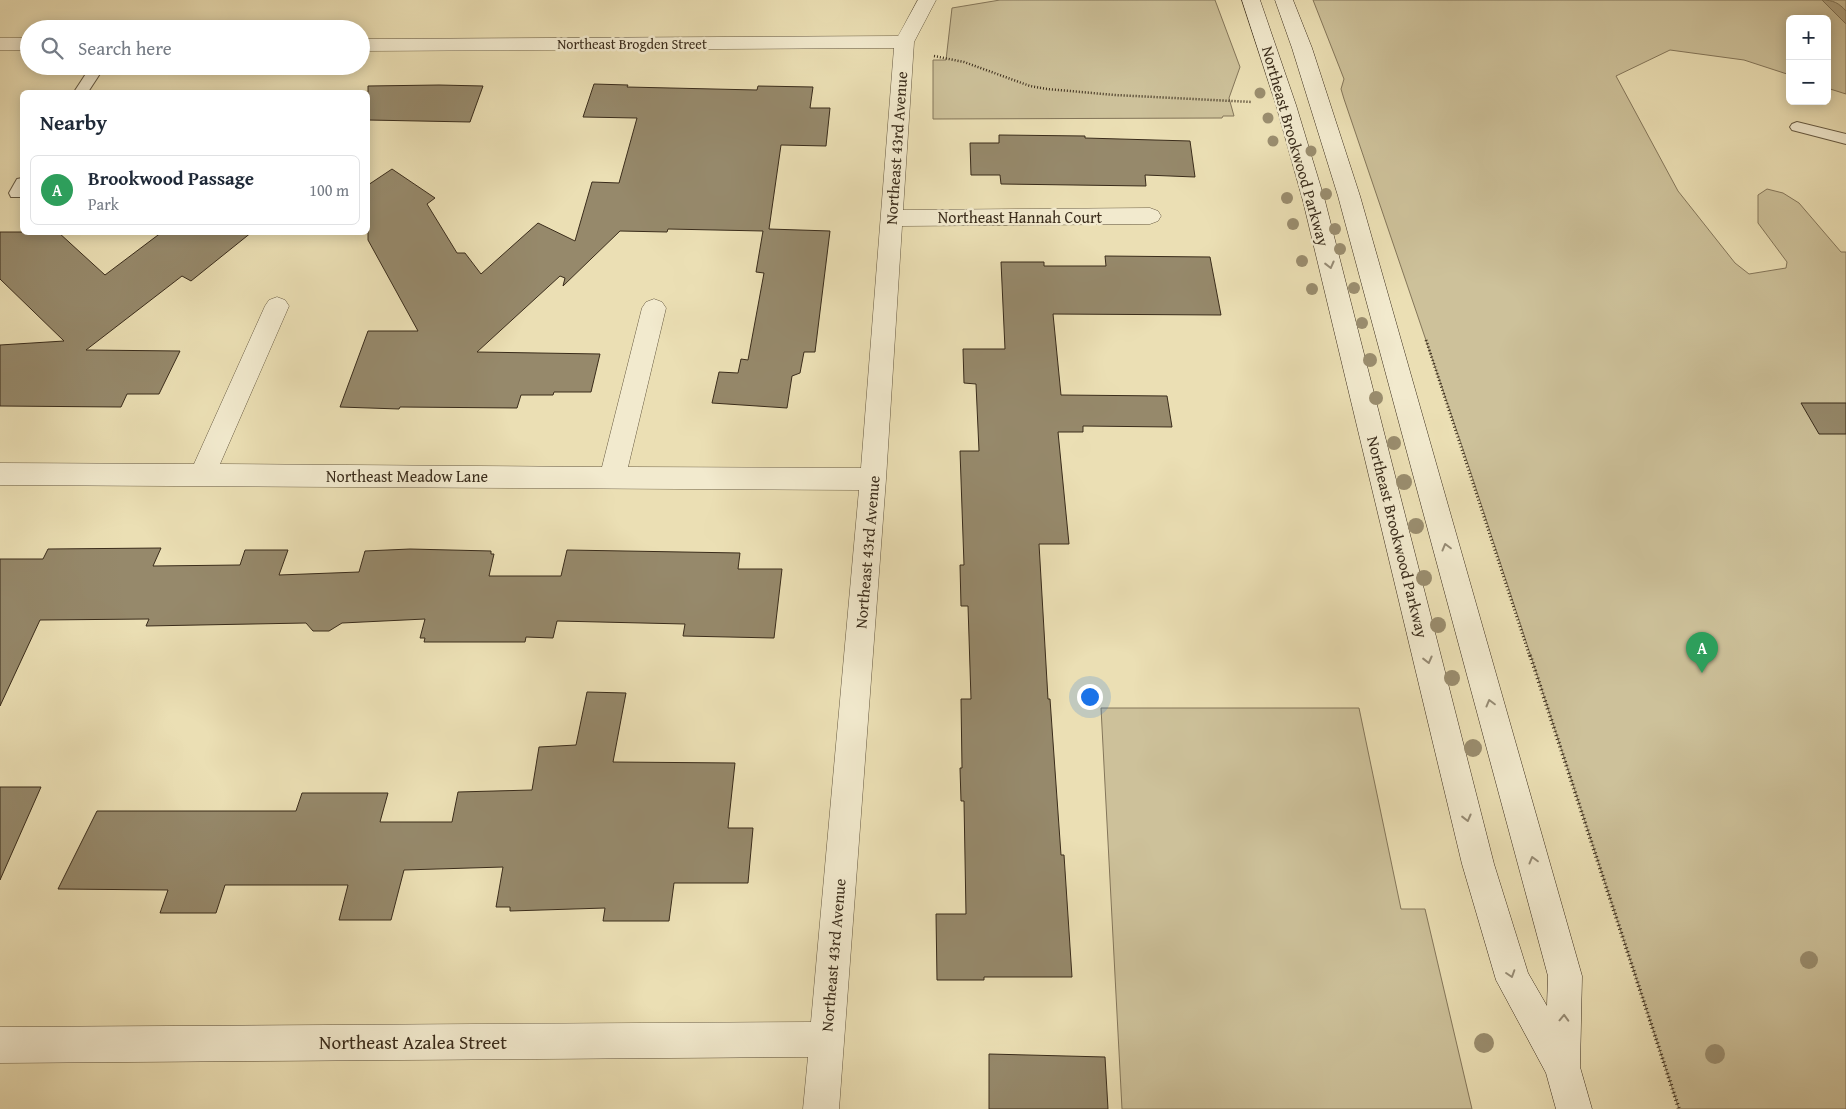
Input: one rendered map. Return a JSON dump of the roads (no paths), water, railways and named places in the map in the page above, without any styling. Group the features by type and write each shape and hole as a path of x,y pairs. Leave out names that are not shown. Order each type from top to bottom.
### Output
{"street":[{"name":"Northeast 43rd Avenue","path":"821,1109 873,479 904,42 928,0"},
{"name":"Northeast Brookwood Parkway","path":"1251,0 1286,105 1314,201 1478,864 1513,980 1562,1067 1574,1109"},
{"name":"Northeast Brookwood Parkway","path":"1284,0 1302,48 1349,196 1565,976 1562,1067"},
{"name":"Northeast Brogden Street","path":"370,45 904,42"},
{"path":"0,44 20,44"},
{"name":"Northeast Hannah Court","path":"891,218 1150,216"},
{"path":"202,475 278,306"},
{"path":"612,478 654,308"},
{"name":"Northeast Meadow Lane","path":"0,474 873,479"},
{"name":"Northeast Azalea Street","path":"0,1045 826,1039"}],"lane":[{"path":"82,90 92,75"},
{"path":"1797,128 1846,139"}],"place":[{"name":"Brookwood Passage","path":"1702,673"}]}
